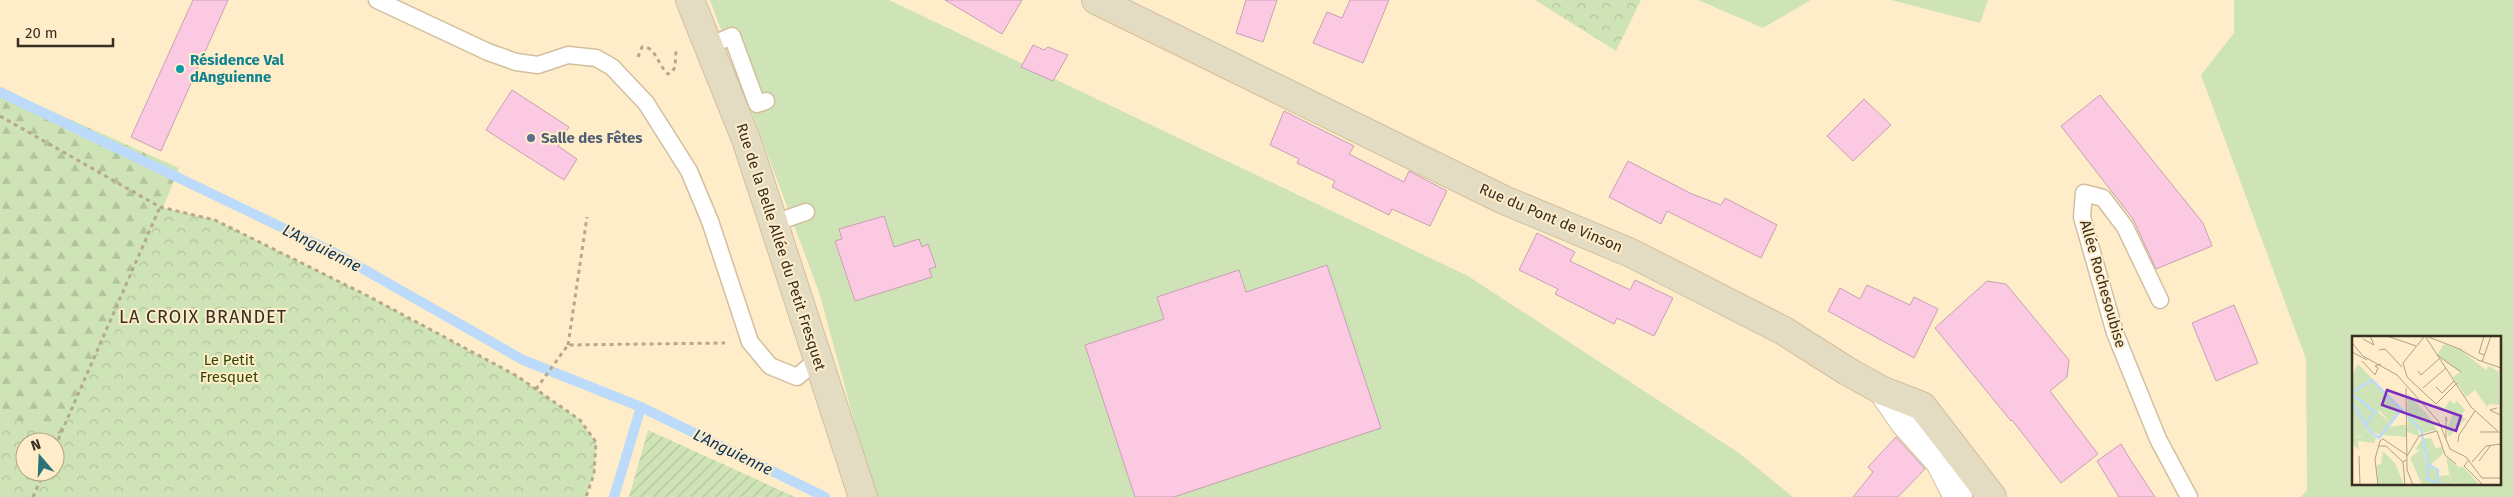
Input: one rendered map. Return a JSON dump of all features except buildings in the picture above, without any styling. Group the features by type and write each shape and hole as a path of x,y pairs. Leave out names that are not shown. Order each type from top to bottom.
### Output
{"street":[{"name":"Rue de la Belle Allée du Petit Fresquet","path":"690,0 747,142 863,497"},
{"name":"Rue du Pont de Vinson","path":"1096,0 1504,200 1631,253 1784,331 1847,372 1883,391 1905,423 1940,462 1958,497"},
{"path":"1883,391 1922,406 1992,497"}],"lane":[{"path":"377,0 488,52 516,62 538,65 568,55 596,58 612,67 634,87 690,171 710,221 750,342 770,366 797,376 818,359"},
{"path":"706,39 732,36 757,104 766,101"},
{"name":"Allée Rochesoubise","path":"2160,300 2124,227 2103,198 2084,193 2082,217 2115,333 2158,439 2189,497"},
{"path":"774,223 806,212"}],"path":[{"path":"634,87 638,73 638,53 642,47 652,50 668,74 675,67 676,52 706,39"},
{"path":"0,116 160,207 215,220 278,250 517,376 536,388 580,420 596,442 594,474 586,497"},
{"path":"62,432 160,207"},
{"path":"536,388 568,345 587,217"},
{"path":"568,345 750,342"},
{"path":"33,497 40,482"}],"green space":[{"path":"710,0 889,0 1468,276 1739,453 1793,497 875,497 819,292"},
{"path":"1535,0 1641,0 1616,51"},
{"path":"1698,0 1811,0 1763,28"},
{"path":"1891,0 1988,0 1980,23"},
{"path":"2234,0 2513,0 2513,497 2301,497 2307,490 2306,359 2201,75 2234,33"},
{"path":"0,88 179,168 65,450 65,432 15,432 15,482 52,482 46,497 0,497"},
{"name":"Le Petit Fresquet","path":"160,207 215,220 368,296 517,376 580,420 596,442 594,474 586,497 0,497 0,412 45,432 15,432 15,482 65,482 65,432 62,432"},
{"path":"648,430 795,497 629,497"}],"waterway":[{"name":"L'Anguienne","path":"0,92 335,253 523,360 641,407 825,497"},
{"name":"L'Anguienne","path":"614,497 641,407"}],"place":[{"name":"Résidence Val dAnguienne","path":"180,69"},
{"name":"Salle des Fêtes","path":"531,138"}],"district":[{"name":"LA CROIX BRANDET","path":"203,317"}]}
